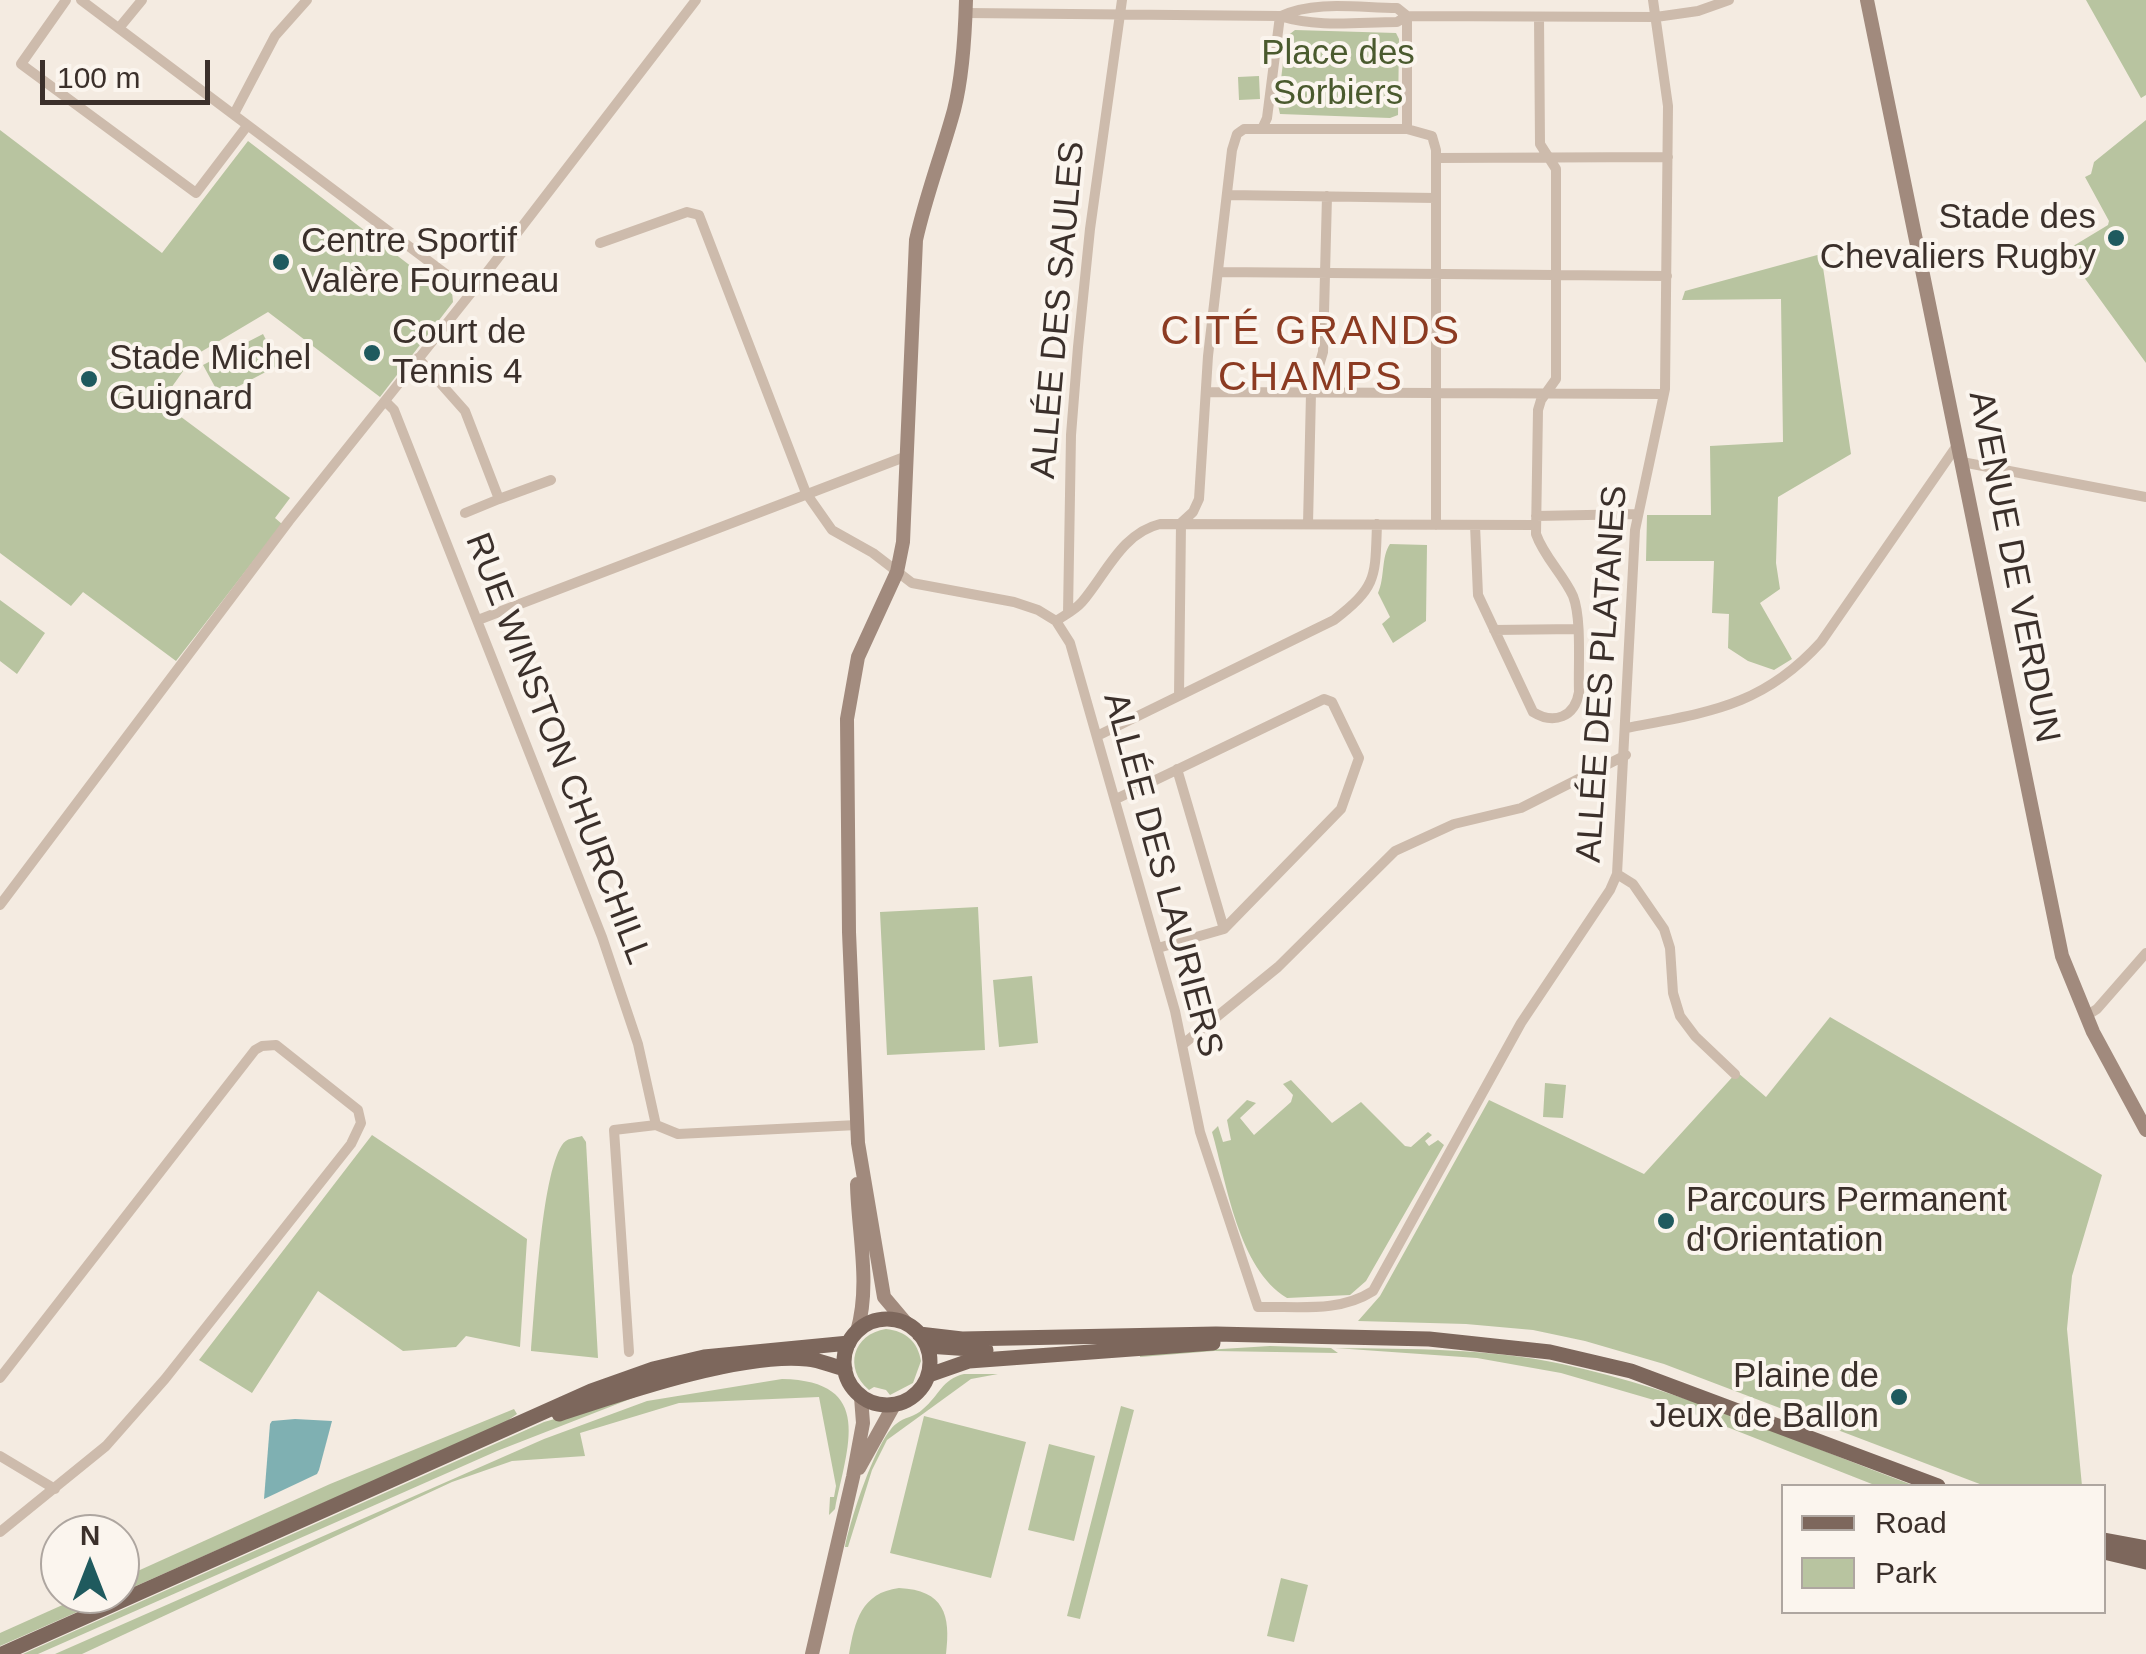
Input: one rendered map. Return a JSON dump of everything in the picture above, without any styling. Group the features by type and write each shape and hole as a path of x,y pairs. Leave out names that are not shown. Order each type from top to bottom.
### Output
{"main road":[{"name":"AVENUE DE VERDUN","path":"1867,0 2062,956 2086,1016 2146,1130"},
{"path":"966,7 954,110 916,240 906,510 897,572 858,657 847,719 849,932 863,1306 846,1375 861,1397 894,1405 916,1395 929,1375 969,1361 1267,1338"},
{"path":"858,1143 884,1296 923,1340 929,1375"},
{"path":"2,1654 591,1391 653,1369 704,1357 853,1338 880,1320 906,1323"},
{"path":"923,1340 1196,1334 1429,1338 1550,1352 1631,1371 1713,1399 1933,1484"},
{"path":"493,1436 672,1381 792,1369 846,1375"},
{"path":"812,1654 854,1477 863,1423 861,1397"},
{"path":"854,1477 894,1405"},
{"path":"2106,1540 2146,1548"},
{"path":"2106,1552 2146,1562"}],"street":[{"path":"66,0 20,64 196,193 247,126"},
{"path":"81,0 471,293"},
{"path":"119,28 142,0"},
{"path":"234,114 275,36 307,0"},
{"path":"0,906 290,521 696,0"},
{"name":"ALLÉE DES SAULES","path":"1068,613 1071,447 1078,347 1122,0"},
{"path":"1432,16 1433,0"},
{"name":"ALLÉE DES PLATANES","path":"1258,1307 1336,1306 1354,1303 1372,1291 1521,1023 1617,874 1638,514 1664,394 1668,106 1652,0"},
{"path":"966,7 1120,15 1280,16 1299,7 1310,7 1397,8 1407,16 1656,16 1698,11 1728,0"},
{"path":"1262,129 1270,101 1280,16"},
{"path":"1407,16 1407,129"},
{"path":"1475,525 1478,596 1533,712 1554,719 1567,715 1577,705 1580,692 1573,596 1540,546 1536,520 1538,410 1556,379 1556,169 1540,144 1539,17"},
{"path":"1179,696 1180,523 1193,512 1199,500 1227,195 1237,134 1244,129 1407,129 1432,136 1436,158 1436,525"},
{"path":"1436,158 1668,157"},
{"path":"1227,195 1436,198"},
{"path":"1308,524 1311,393 1323,352 1327,196"},
{"path":"600,243 687,212 699,215 806,494 832,530 873,553 912,583 1014,602 1056,621 1078,606 1128,540 1146,527 1180,523 1475,525 1638,514"},
{"path":"1218,272 1667,276"},
{"path":"418,358 465,411 499,499"},
{"path":"1206,392 1664,394"},
{"name":"RUE WINSTON CHURCHILL","path":"385,401 394,410 624,998 656,1125"},
{"path":"1627,728 1719,710 1754,696 1805,660 1958,443"},
{"path":"478,620 907,456"},
{"path":"1962,462 2146,497"},
{"path":"465,513 550,480"},
{"path":"1097,736 1334,620 1360,600 1376,576 1377,524"},
{"name":"ALLÉE DES LAURIERS","path":"1056,621 1070,643 1116,799 1158,948 1200,1132 1258,1307"},
{"path":"1494,630 1577,629"},
{"path":"1116,799 1324,699 1332,702 1358,758 1341,810 1224,929 1158,948"},
{"path":"1182,1045 1278,967 1395,851 1454,824 1522,808 1626,755"},
{"path":"1176,769 1224,929"},
{"path":"1617,874 1633,884 1664,929 1680,1016 1694,1036 1734,1074"},
{"path":"2086,1016 2097,1009 2146,954"},
{"path":"0,1378 255,1050 276,1045 358,1110 361,1122 351,1144 165,1379 98,1453 0,1532"},
{"path":"629,1352 614,1130 656,1125 678,1134 857,1125"},
{"path":"0,1456 55,1489"}],"green space":[{"path":"2086,0 2146,0 2146,95 2141,98"},
{"name":"Place des Sorbiers","path":"1295,30 1396,33 1398,115 1390,118 1280,114 1286,37"},
{"path":"1259,76 1260,99 1239,100 1238,77"},
{"name":"Stade des Chevaliers Rugby","path":"2146,120 2146,363 2065,251 2108,225 2085,177 2091,174 2094,162"},
{"name":"Stade Michel Guignard","path":"0,130 162,253 248,141 442,290 446,287 452,292 453,302 380,397 268,312 194,356 161,402 290,498 275,518 282,524 176,661 83,592 71,606 0,553"},
{"path":"1821,254 1851,454 1778,497 1776,563 1780,589 1760,603 1792,659 1774,670 1748,661 1728,648 1729,614 1712,613 1714,561 1646,561 1647,515 1711,515 1710,446 1783,442 1781,299 1682,300 1685,291"},
{"path":"263,334 279,365 220,396 203,365"},
{"path":"1390,544 1427,545 1426,621 1393,643 1382,624 1390,617 1378,593"},
{"path":"0,600 45,633 17,674 0,661"},
{"path":"978,907 985,1050 887,1055 880,912"},
{"path":"1032,976 1038,1043 999,1047 993,980"},
{"path":"1830,1017 2102,1175 2072,1276 2067,1329 2082,1484 1980,1484 1664,1364 1585,1341 1533,1330 1466,1324 1358,1321 1380,1296 1489,1100 1644,1174 1737,1072 1766,1097"},
{"path":"1291,1080 1332,1123 1361,1102 1405,1146 1411,1147 1428,1132 1432,1135 1425,1141 1429,1146 1438,1140 1444,1145 1366,1281 1350,1295 1287,1298 1257,1267 1229,1199 1212,1132 1218,1126 1223,1142 1231,1140 1227,1120 1247,1100 1256,1103 1240,1118 1254,1135 1291,1102 1293,1095 1283,1084"},
{"path":"1545,1083 1566,1085 1563,1118 1543,1117"},
{"path":"372,1135 527,1239 520,1347 466,1336 456,1347 403,1351 318,1291 252,1393 199,1360"},
{"path":"582,1136 586,1142 598,1358 531,1351 549,1184 562,1145"},
{"path":"886,1329 910,1339 921,1361 913,1383 890,1395 874,1387 869,1390 854,1362 859,1345 875,1332"},
{"path":"1270,1346 1331,1348 1338,1353 1214,1351 1140,1357 1140,1354"},
{"path":"1335,1348 1478,1352 1562,1364 1697,1403 1910,1484 1872,1484 1671,1405 1561,1373 1477,1358"},
{"path":"964,1374 998,1374 971,1379 887,1440 872,1470 845,1547 865,1481 888,1433 899,1422 920,1412 951,1380"},
{"path":"782,1379 812,1383 832,1391 843,1405 848,1441 835,1509 829,1515 830,1497 834,1497 836,1486 819,1397 679,1403 580,1433 585,1456 512,1461 452,1482 82,1654 55,1654 544,1439 647,1401"},
{"path":"643,1394 497,1451 140,1609 140,1602 544,1422"},
{"path":"1121,1406 1134,1410 1080,1619 1067,1616"},
{"path":"514,1409 517,1414 140,1584 140,1570 330,1484"},
{"path":"924,1416 1026,1442 991,1578 890,1553"},
{"path":"1049,1444 1095,1456 1074,1541 1028,1530"},
{"path":"1281,1578 1308,1585 1294,1642 1267,1636"},
{"path":"899,1588 926,1594 941,1607 947,1628 946,1654 849,1654 857,1620 868,1602"},
{"path":"42,1614 73,1614 0,1646 0,1633"},
{"path":"113,1614 128,1614 38,1654 23,1654"}],"water":[{"path":"295,1419 332,1421 319,1470 264,1499 270,1424"}],"place":[{"name":"Stade des Chevaliers Rugby","path":"2116,238"},
{"name":"Centre Sportif Valère Fourneau","path":"281,262"},
{"name":"Court de Tennis 4","path":"372,353"},
{"name":"Stade Michel Guignard","path":"89,379"},
{"name":"Parcours Permanent d'Orientation","path":"1666,1221"},
{"name":"Plaine de Jeux de Ballon","path":"1899,1397"}],"district":[{"name":"CITÉ GRANDS CHAMPS","path":"1311,356"}]}
